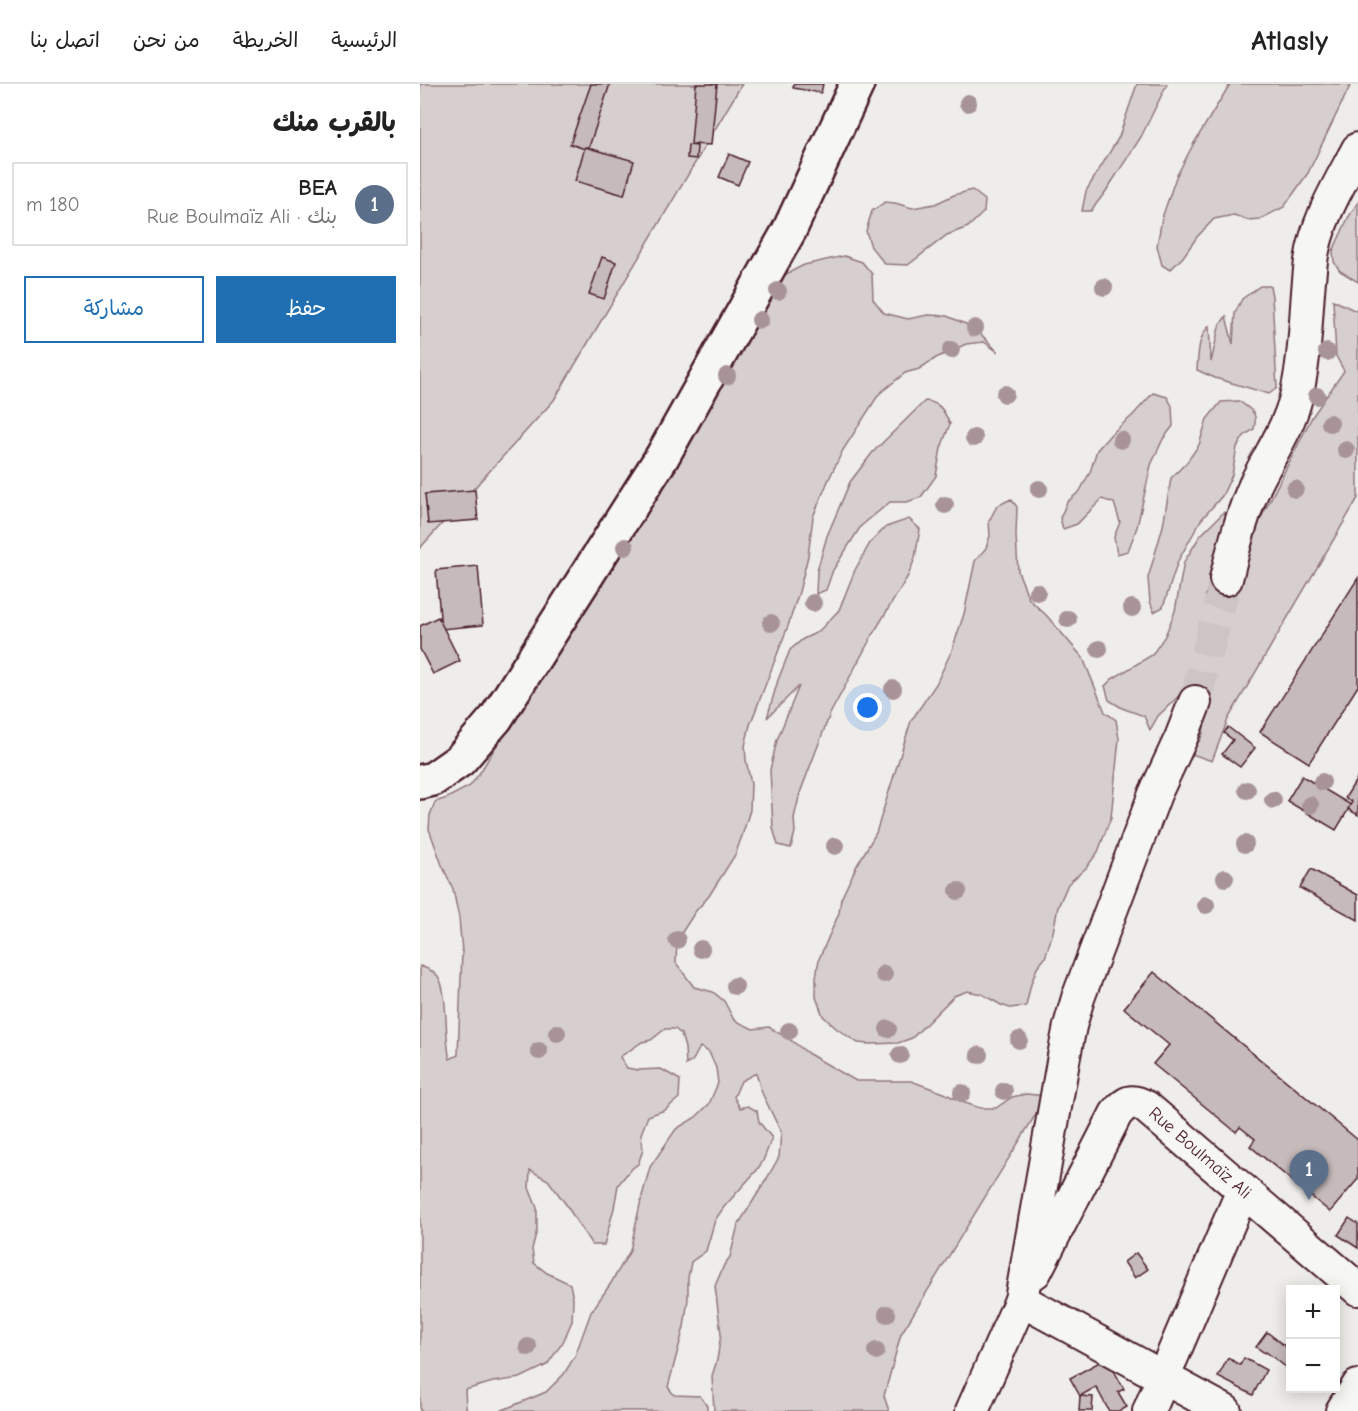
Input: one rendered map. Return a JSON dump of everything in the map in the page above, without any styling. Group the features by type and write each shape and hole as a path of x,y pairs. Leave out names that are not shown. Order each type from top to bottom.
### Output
{"main road":[{"path":"420,782 433,778 460,760 496,718 662,457 789,231 857,84"}],"street":[{"path":"1226,579 1246,508 1294,403 1301,374 1311,260 1326,208 1358,148"},
{"path":"972,1411 1022,1300 1066,1046 1078,998 1155,794 1195,702"},
{"name":"Rue Boulmaïz Ali","path":"1022,1300 1116,1114 1130,1101 1138,1102 1146,1107 1358,1289"},
{"path":"1149,1411 1243,1190"},
{"path":"1022,1300 1225,1411"},
{"path":"1342,1411 1358,1386"}],"shaded area":[{"path":"420,84 742,84 554,400 420,548"},
{"path":"1137,84 1167,84 1141,137 1106,191 1091,211 1082,211 1086,191 1119,137"},
{"path":"1230,84 1351,84 1308,173 1284,207 1260,219 1248,220 1234,215 1214,219 1170,270 1162,265 1157,246 1162,218 1176,177"},
{"path":"972,190 985,200 984,212 968,227 947,235 908,265 885,264 871,247 866,231 872,211 885,202 912,208 935,204"},
{"path":"1358,202 1358,282 1340,271 1334,262 1333,251"},
{"path":"844,256 862,262 872,274 873,299 884,313 908,319 928,315 947,316 975,328 998,352 984,342 966,344 919,369 905,373 879,394 843,450 813,517 808,556 799,592 750,725 745,746 751,784 750,810 742,836 735,855 677,940 676,963 694,987 713,992 724,1001 734,1020 753,1029 769,1027 809,1054 856,1081 911,1081 980,1108 996,1108 1012,1097 1026,1094 1047,1096 901,1334 884,1396 889,1411 714,1411 712,1376 721,1334 715,1286 730,1257 738,1225 779,1157 781,1132 762,1093 756,1073 741,1081 734,1097 740,1108 748,1106 757,1111 759,1122 772,1138 757,1170 715,1220 706,1251 691,1262 684,1327 668,1387 674,1395 700,1396 707,1406 707,1411 500,1411 546,1392 564,1374 575,1356 591,1312 630,1251 650,1167 676,1129 696,1117 709,1104 718,1083 716,1068 709,1052 700,1047 693,1060 686,1065 681,1034 675,1029 665,1029 651,1040 642,1042 620,1057 627,1068 661,1069 680,1080 679,1098 665,1110 648,1116 641,1134 643,1150 638,1164 618,1185 604,1245 592,1245 548,1180 530,1170 529,1188 537,1208 537,1230 532,1249 534,1263 547,1273 570,1284 573,1299 572,1321 563,1342 547,1365 520,1378 493,1382 465,1390 467,1411 420,1411 420,966 435,973 441,982 450,1059 458,1055 462,952 459,918 453,889 429,829 430,815 435,802 470,786 481,771 773,287 786,274 804,265"},
{"path":"1260,286 1270,286 1272,296 1277,388 1269,394 1215,378 1197,370 1199,346 1205,330 1209,326 1211,362 1219,327 1226,316 1233,344 1235,313 1242,299"},
{"path":"1333,300 1356,311 1358,306 1358,498 1228,719 1212,761 1189,753 1202,737 1204,721 1186,689 1158,716 1150,730 1144,716 1122,708 1109,700 1105,686 1112,679 1152,655 1165,636 1175,611 1184,562 1200,536 1224,512 1229,525 1205,597 1211,587 1226,579 1242,565 1251,551 1258,524 1312,417 1344,371 1336,356"},
{"path":"1153,393 1167,397 1172,406 1173,426 1163,439 1151,465 1137,527 1128,551 1117,554 1114,537 1120,522 1114,503 1102,499 1077,524 1063,529 1060,518 1067,502 1080,491 1090,472 1097,450"},
{"path":"925,401 941,408 950,424 941,448 936,476 921,497 907,502 890,502 861,526 833,570 826,590 816,594 817,571 827,536 850,482 873,452"},
{"path":"1239,401 1254,415 1254,429 1244,436 1237,447 1232,475 1222,496 1201,520 1178,561 1163,607 1154,612 1150,601 1148,578 1163,526 1171,478 1187,462 1199,445 1207,419 1221,402"},
{"path":"1011,499 1017,507 1018,571 1029,599 1047,616 1083,658 1105,712 1116,720 1119,739 1111,817 1098,852 1086,868 1068,884 1058,907 1045,958 1037,968 1031,984 1026,1006 1010,1008 982,994 967,991 954,996 912,1038 898,1043 858,1043 823,1016 816,997 819,959 839,913 841,899 876,833 911,721 936,684 952,650 964,614 975,561 986,548 990,536 989,521 997,506"},
{"path":"909,519 920,529 915,558 908,576 873,634 830,714 800,793 794,818 795,832 791,848 778,845 773,828 770,770 777,740 799,686 767,718 790,650 803,639 818,632 839,610 855,570 870,543 886,527"}],"building":[{"path":"591,84 610,84 588,150 570,144"},
{"path":"696,84 717,84 711,145 691,144"},
{"path":"794,84 823,84 821,93 793,88"},
{"path":"688,145 697,146 696,159 687,158"},
{"path":"585,147 634,161 624,195 575,181"},
{"path":"729,154 748,162 738,185 719,177"},
{"path":"602,257 616,262 604,299 589,294"},
{"path":"475,490 478,520 428,524 425,494"},
{"path":"478,566 483,625 441,629 436,570"},
{"path":"1358,578 1358,686 1309,763 1260,732"},
{"path":"438,617 460,661 433,674 420,649 420,626"},
{"path":"1228,727 1255,748 1240,767 1222,754 1233,740 1224,733"},
{"path":"1302,776 1351,805 1336,830 1287,801"},
{"path":"1358,777 1358,815 1348,809 1352,802 1345,798"},
{"path":"1311,869 1358,895 1358,920 1300,888"},
{"path":"1154,972 1358,1140 1358,1179 1330,1212 1250,1146 1255,1139 1240,1127 1236,1132 1153,1064 1169,1045 1124,1008"},
{"path":"1349,1218 1358,1224 1358,1248 1338,1235"},
{"path":"1136,1253 1148,1269 1135,1278 1124,1262"},
{"path":"1267,1332 1286,1347 1286,1367 1266,1352 1256,1347"},
{"path":"1107,1358 1124,1389 1118,1392 1127,1407 1120,1411 1109,1411 1096,1387 1080,1396 1070,1378"},
{"path":"1228,1358 1240,1365 1244,1358 1266,1370 1253,1395 1218,1377"},
{"path":"1080,1396 1093,1397 1092,1411 1079,1411"}],"tunnel":[{"path":"1195,702 1226,579"}],"place":[{"name":"BEA","path":"1309,1200"}]}
